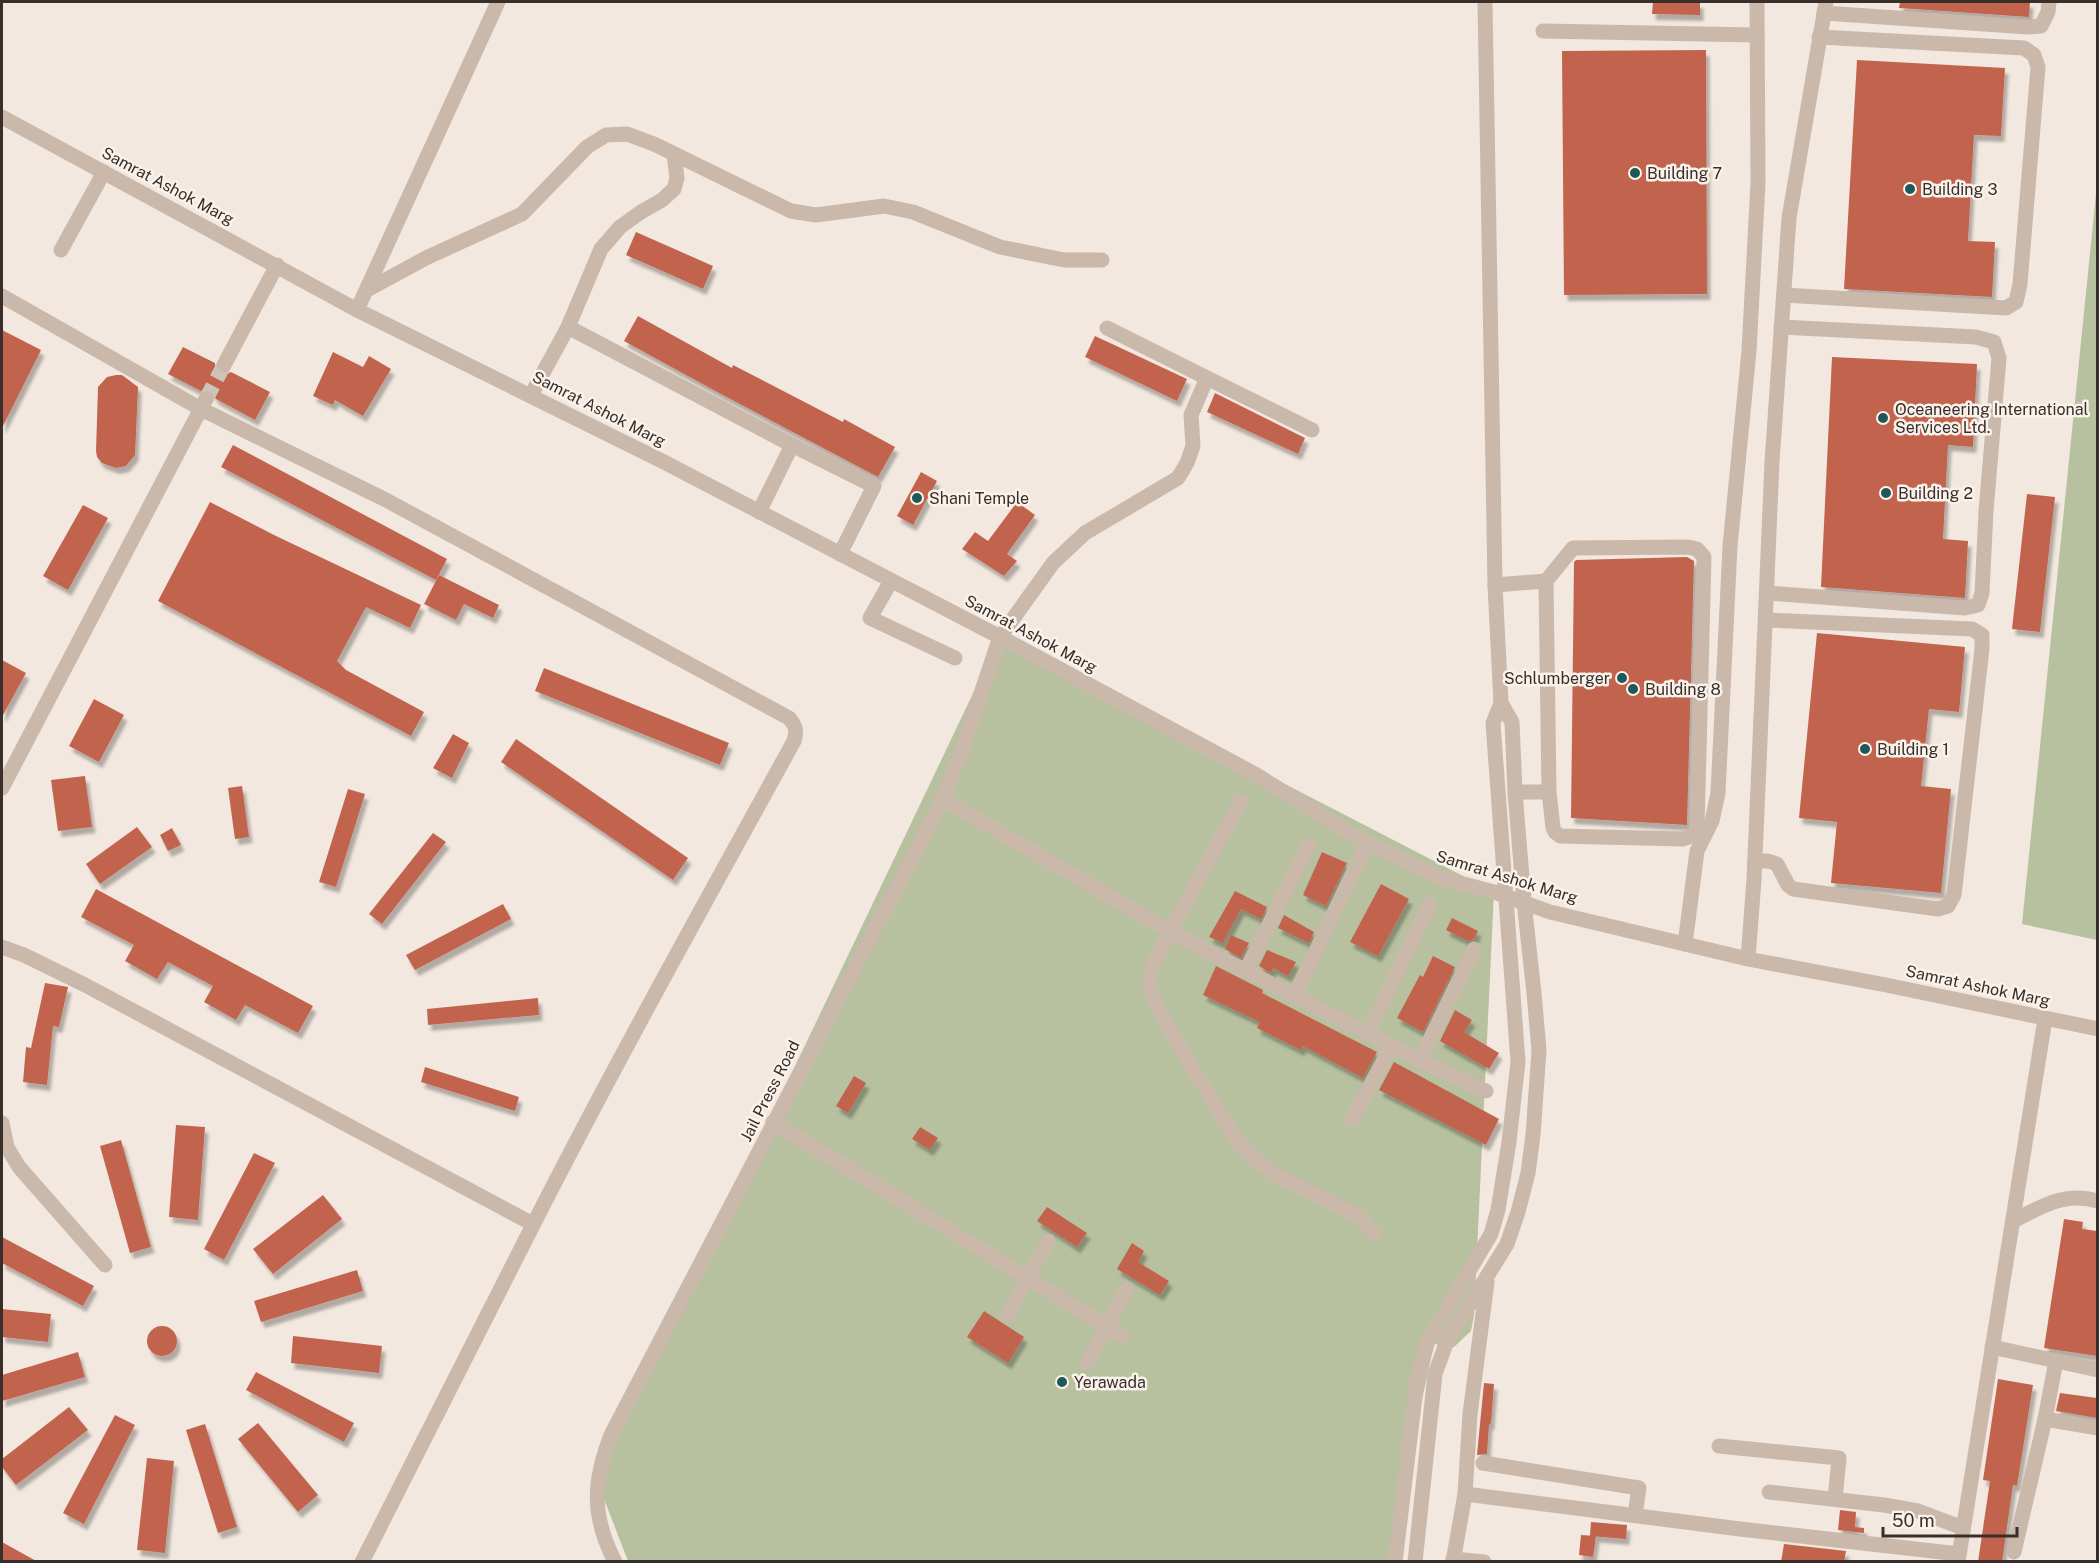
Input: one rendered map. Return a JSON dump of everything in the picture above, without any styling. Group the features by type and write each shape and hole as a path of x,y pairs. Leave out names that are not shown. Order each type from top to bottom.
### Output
{"street":[{"path":"357,310 498,2"},
{"path":"1395,1562 1406,1459 1422,1358 1428,1340 1491,1234 1498,1210 1507,1154 1518,1062 1504,897 1493,723 1501,703 1495,585 1485,2"},
{"path":"1685,944 1697,850 1712,821 1718,793 1730,546 1749,351 1758,183 1757,2"},
{"path":"1748,959 1755,861 1772,462 1789,218 1825,7 2028,27 2041,26 2048,12 2049,2"},
{"path":"1543,31 1756,34"},
{"path":"1784,296 2006,308 2016,302 2020,284 2038,67 2034,55 2024,48 1819,37"},
{"name":"Samrat Ashok Marg","path":"2,117 357,310 531,395 1000,637 1253,773 1367,843 1441,878 1494,892 1550,912 1748,959 2097,1029"},
{"path":"367,290 428,257 522,213 587,147 606,135 627,134 674,154 791,212 816,215 884,206 913,212 1000,247 1064,260 1102,260"},
{"path":"531,395 568,327 601,249 620,226 662,201 674,189 677,178 674,154"},
{"path":"61,250 104,172"},
{"path":"224,365 277,265"},
{"path":"2,296 386,500 789,718 795,724 794,741 533,1224 362,1562"},
{"path":"568,327 874,486 840,554"},
{"path":"1767,593 1965,608 1978,605 1982,593 1986,511 1999,358 1994,342 1976,337 1781,327"},
{"path":"1107,328 1312,430"},
{"name":"Jail Press Road","path":"615,1562 602,1527 597,1502 597,1481 602,1458 611,1435 943,799 959,759 1000,637 1053,563 1085,533 1178,478 1187,463 1192,446 1191,415 1207,378"},
{"path":"2,788 8,764 203,404"},
{"path":"759,512 792,445"},
{"path":"1688,547 1697,549 1704,557 1697,828 1694,836 1683,839 1560,836 1553,828 1549,792 1546,581 1573,548 1688,547"},
{"path":"891,580 870,618 955,658"},
{"path":"1495,585 1546,581"},
{"path":"1755,861 1777,864 1788,885 1793,889 1938,909 1948,906 1954,895 1982,650 1982,635 1972,629 1766,620"},
{"path":"1415,1562 1436,1374 1447,1341 1506,1244 1518,1212 1528,1173 1533,1135 1539,1050 1524,902 1512,722 1501,703"},
{"path":"1515,792 1549,792"},
{"path":"943,799 1170,931 1420,1060 1486,1091"},
{"path":"1241,801 1153,966 1150,978 1151,991 1184,1054 1236,1139 1274,1174 1359,1216 1374,1234"},
{"path":"1295,996 1367,843"},
{"path":"1246,970 1309,845"},
{"path":"1368,1033 1430,904"},
{"path":"2,947 24,955 86,986 533,1224"},
{"path":"1420,1060 1474,949"},
{"path":"1465,1494 1958,1558 2045,1019"},
{"path":"1352,1119 1392,1045"},
{"path":"773,1122 1122,1336"},
{"path":"2,1124 7,1147 19,1167 105,1265"},
{"path":"2013,1221 2056,1199 2073,1197 2097,1201"},
{"path":"1008,1314 1048,1241"},
{"path":"1484,1562 1453,1560 1465,1494 1470,1414 1488,1276"},
{"path":"1086,1363 1126,1290"},
{"path":"1992,1347 2097,1370"},
{"path":"2014,1552 2056,1361"},
{"path":"2045,1419 2097,1428"},
{"path":"1719,1446 1839,1458 1835,1500"},
{"path":"1483,1463 1639,1488 1635,1515"},
{"path":"1769,1492 1918,1511 1963,1528"}],"green space":[{"path":"2097,184 2098,940 2022,924"},
{"path":"1000,637 1494,892 1474,1315 1471,1331 1454,1347 1434,1344 1395,1525 1403,1561 628,1561 597,1481"}],"building":[{"path":"1653,2 1700,2 1700,15 1652,14"},
{"path":"1900,2 2030,2 2029,17 1899,8"},
{"name":"Building 7","path":"1706,50 1707,294 1564,295 1562,51"},
{"name":"Building 3","path":"1857,60 2005,68 2001,136 1974,135 1968,241 1995,242 1992,297 1844,289"},
{"path":"636,232 713,266 703,289 626,255"},
{"path":"638,316 732,368 733,365 843,422 844,419 895,447 878,477 624,341"},
{"path":"2,330 41,350 2,428"},
{"path":"1095,336 1187,379 1177,401 1085,357"},
{"path":"183,347 215,363 215,370 219,373 225,375 231,372 270,392 255,420 216,399 211,391 206,389 201,391 168,374"},
{"path":"333,352 363,367 369,356 391,369 363,416 335,400 333,405 313,396"},
{"name":"Building 2","path":"1832,357 1977,364 1973,447 1948,445 1943,539 1968,541 1965,598 1821,587"},
{"path":"122,375 138,387 135,455 126,466 116,468 102,463 96,451 98,387 107,377"},
{"path":"1215,393 1305,438 1298,454 1207,412"},
{"path":"233,445 447,559 436,580 221,467"},
{"name":"Shani Temple","path":"921,472 937,481 913,525 897,516"},
{"path":"2027,494 2055,497 2040,632 2012,629"},
{"path":"210,502 421,605 410,628 366,607 337,661 346,670 424,712 411,736 158,601"},
{"path":"1017,502 1035,515 1007,554 1017,561 1004,576 962,549 975,532 988,541"},
{"path":"83,505 108,518 68,590 43,576"},
{"name":"Building 8","path":"1687,557 1694,561 1687,825 1571,818 1574,562 1576,560"},
{"path":"439,575 499,605 493,618 464,604 456,620 424,604"},
{"name":"Building 1","path":"1817,633 1965,647 1959,712 1929,709 1921,786 1951,789 1941,893 1831,883 1837,822 1799,818"},
{"path":"2,660 26,673 2,717"},
{"path":"544,668 729,743 720,765 535,691"},
{"path":"94,699 124,715 99,762 69,746"},
{"path":"453,734 469,743 452,778 433,768"},
{"path":"516,739 688,858 673,880 501,762"},
{"path":"85,776 92,827 58,831 51,780"},
{"path":"242,786 249,837 235,839 228,788"},
{"path":"348,789 365,794 336,887 319,882"},
{"path":"137,827 152,847 100,884 86,864"},
{"path":"172,828 181,845 168,851 160,835"},
{"path":"433,833 446,842 382,924 369,914"},
{"path":"1322,852 1347,863 1326,906 1303,895"},
{"path":"1381,884 1409,899 1378,956 1350,942"},
{"path":"96,889 313,1006 298,1033 245,1005 236,1020 204,1002 213,986 168,962 157,979 125,961 134,945 81,917"},
{"path":"1235,891 1267,907 1261,919 1241,909 1223,943 1209,937"},
{"path":"503,904 511,919 415,970 406,955"},
{"path":"1284,915 1314,932 1309,943 1278,928"},
{"path":"1452,918 1478,931 1474,939 1468,941 1446,930"},
{"path":"1231,935 1249,943 1241,958 1225,949"},
{"path":"1267,950 1296,962 1288,976 1273,968 1271,973 1259,966"},
{"path":"1433,956 1455,967 1423,1032 1397,1018 1420,975 1423,977"},
{"path":"1216,966 1263,990 1262,993 1377,1052 1363,1078 1303,1046 1301,1050 1257,1028 1260,1022 1203,995"},
{"path":"45,983 68,987 59,1027 53,1026 47,1085 23,1082 26,1047 31,1048"},
{"path":"538,998 539,1015 428,1025 427,1009"},
{"path":"1455,1010 1472,1020 1464,1032 1499,1053 1489,1069 1440,1041"},
{"path":"1394,1062 1499,1119 1486,1145 1379,1090"},
{"path":"425,1067 519,1097 515,1111 421,1082"},
{"path":"854,1076 866,1083 848,1113 836,1106"},
{"path":"176,1125 205,1127 198,1220 169,1217"},
{"path":"920,1127 938,1138 930,1150 912,1139"},
{"path":"121,1140 151,1247 130,1253 100,1146"},
{"path":"254,1153 275,1163 224,1260 204,1249"},
{"path":"323,1195 342,1219 273,1274 253,1249"},
{"path":"1047,1207 1087,1233 1077,1247 1037,1221"},
{"path":"2064,1219 2083,1222 2082,1229 2097,1231 2097,1356 2044,1348"},
{"path":"2,1237 94,1286 83,1306 2,1263"},
{"path":"1132,1243 1144,1251 1138,1262 1169,1281 1160,1295 1117,1269"},
{"path":"357,1270 363,1291 261,1322 254,1301"},
{"path":"2,1309 51,1314 48,1342 2,1337"},
{"path":"984,1311 1024,1337 1008,1363 967,1337"},
{"path":"162,1326 168,1327 176,1335 176,1347 168,1355 162,1356 156,1355 148,1347 147,1341 148,1335 156,1327"},
{"path":"293,1336 382,1346 379,1373 291,1363"},
{"path":"78,1352 85,1377 2,1401 2,1375"},
{"path":"256,1372 354,1423 344,1442 246,1390"},
{"path":"1998,1379 2033,1385 2017,1486 2013,1485 2002,1562 1978,1562 1990,1481 1983,1480"},
{"path":"1484,1383 1494,1384 1491,1423 1487,1454 1477,1455"},
{"path":"2060,1393 2097,1398 2097,1418 2056,1411"},
{"path":"69,1407 88,1430 16,1485 2,1467 2,1459"},
{"path":"115,1415 135,1425 84,1524 63,1513"},
{"path":"258,1423 318,1495 298,1512 238,1439"},
{"path":"205,1424 237,1527 218,1533 186,1430"},
{"path":"147,1458 174,1461 165,1553 137,1550"},
{"path":"1840,1510 1856,1512 1855,1527 1864,1528 1864,1533 1838,1530"},
{"path":"1591,1522 1627,1525 1626,1539 1590,1536"},
{"path":"1581,1535 1596,1536 1593,1557 1579,1555"},
{"path":"2,1542 38,1562 2,1562"},
{"path":"1784,1544 1846,1551 1844,1562 1781,1562"}],"tunnel":[{"path":"206,399 224,365"}],"place":[{"name":"Building 7","path":"1635,173"},
{"name":"Building 3","path":"1910,189"},
{"name":"Oceaneering International Services Ltd.","path":"1883,418"},
{"name":"Building 2","path":"1886,493"},
{"name":"Shani Temple","path":"917,498"},
{"name":"Schlumberger","path":"1622,678"},
{"name":"Building 8","path":"1633,689"},
{"name":"Building 1","path":"1865,749"},
{"name":"Yerawada","path":"1062,1382"}]}
